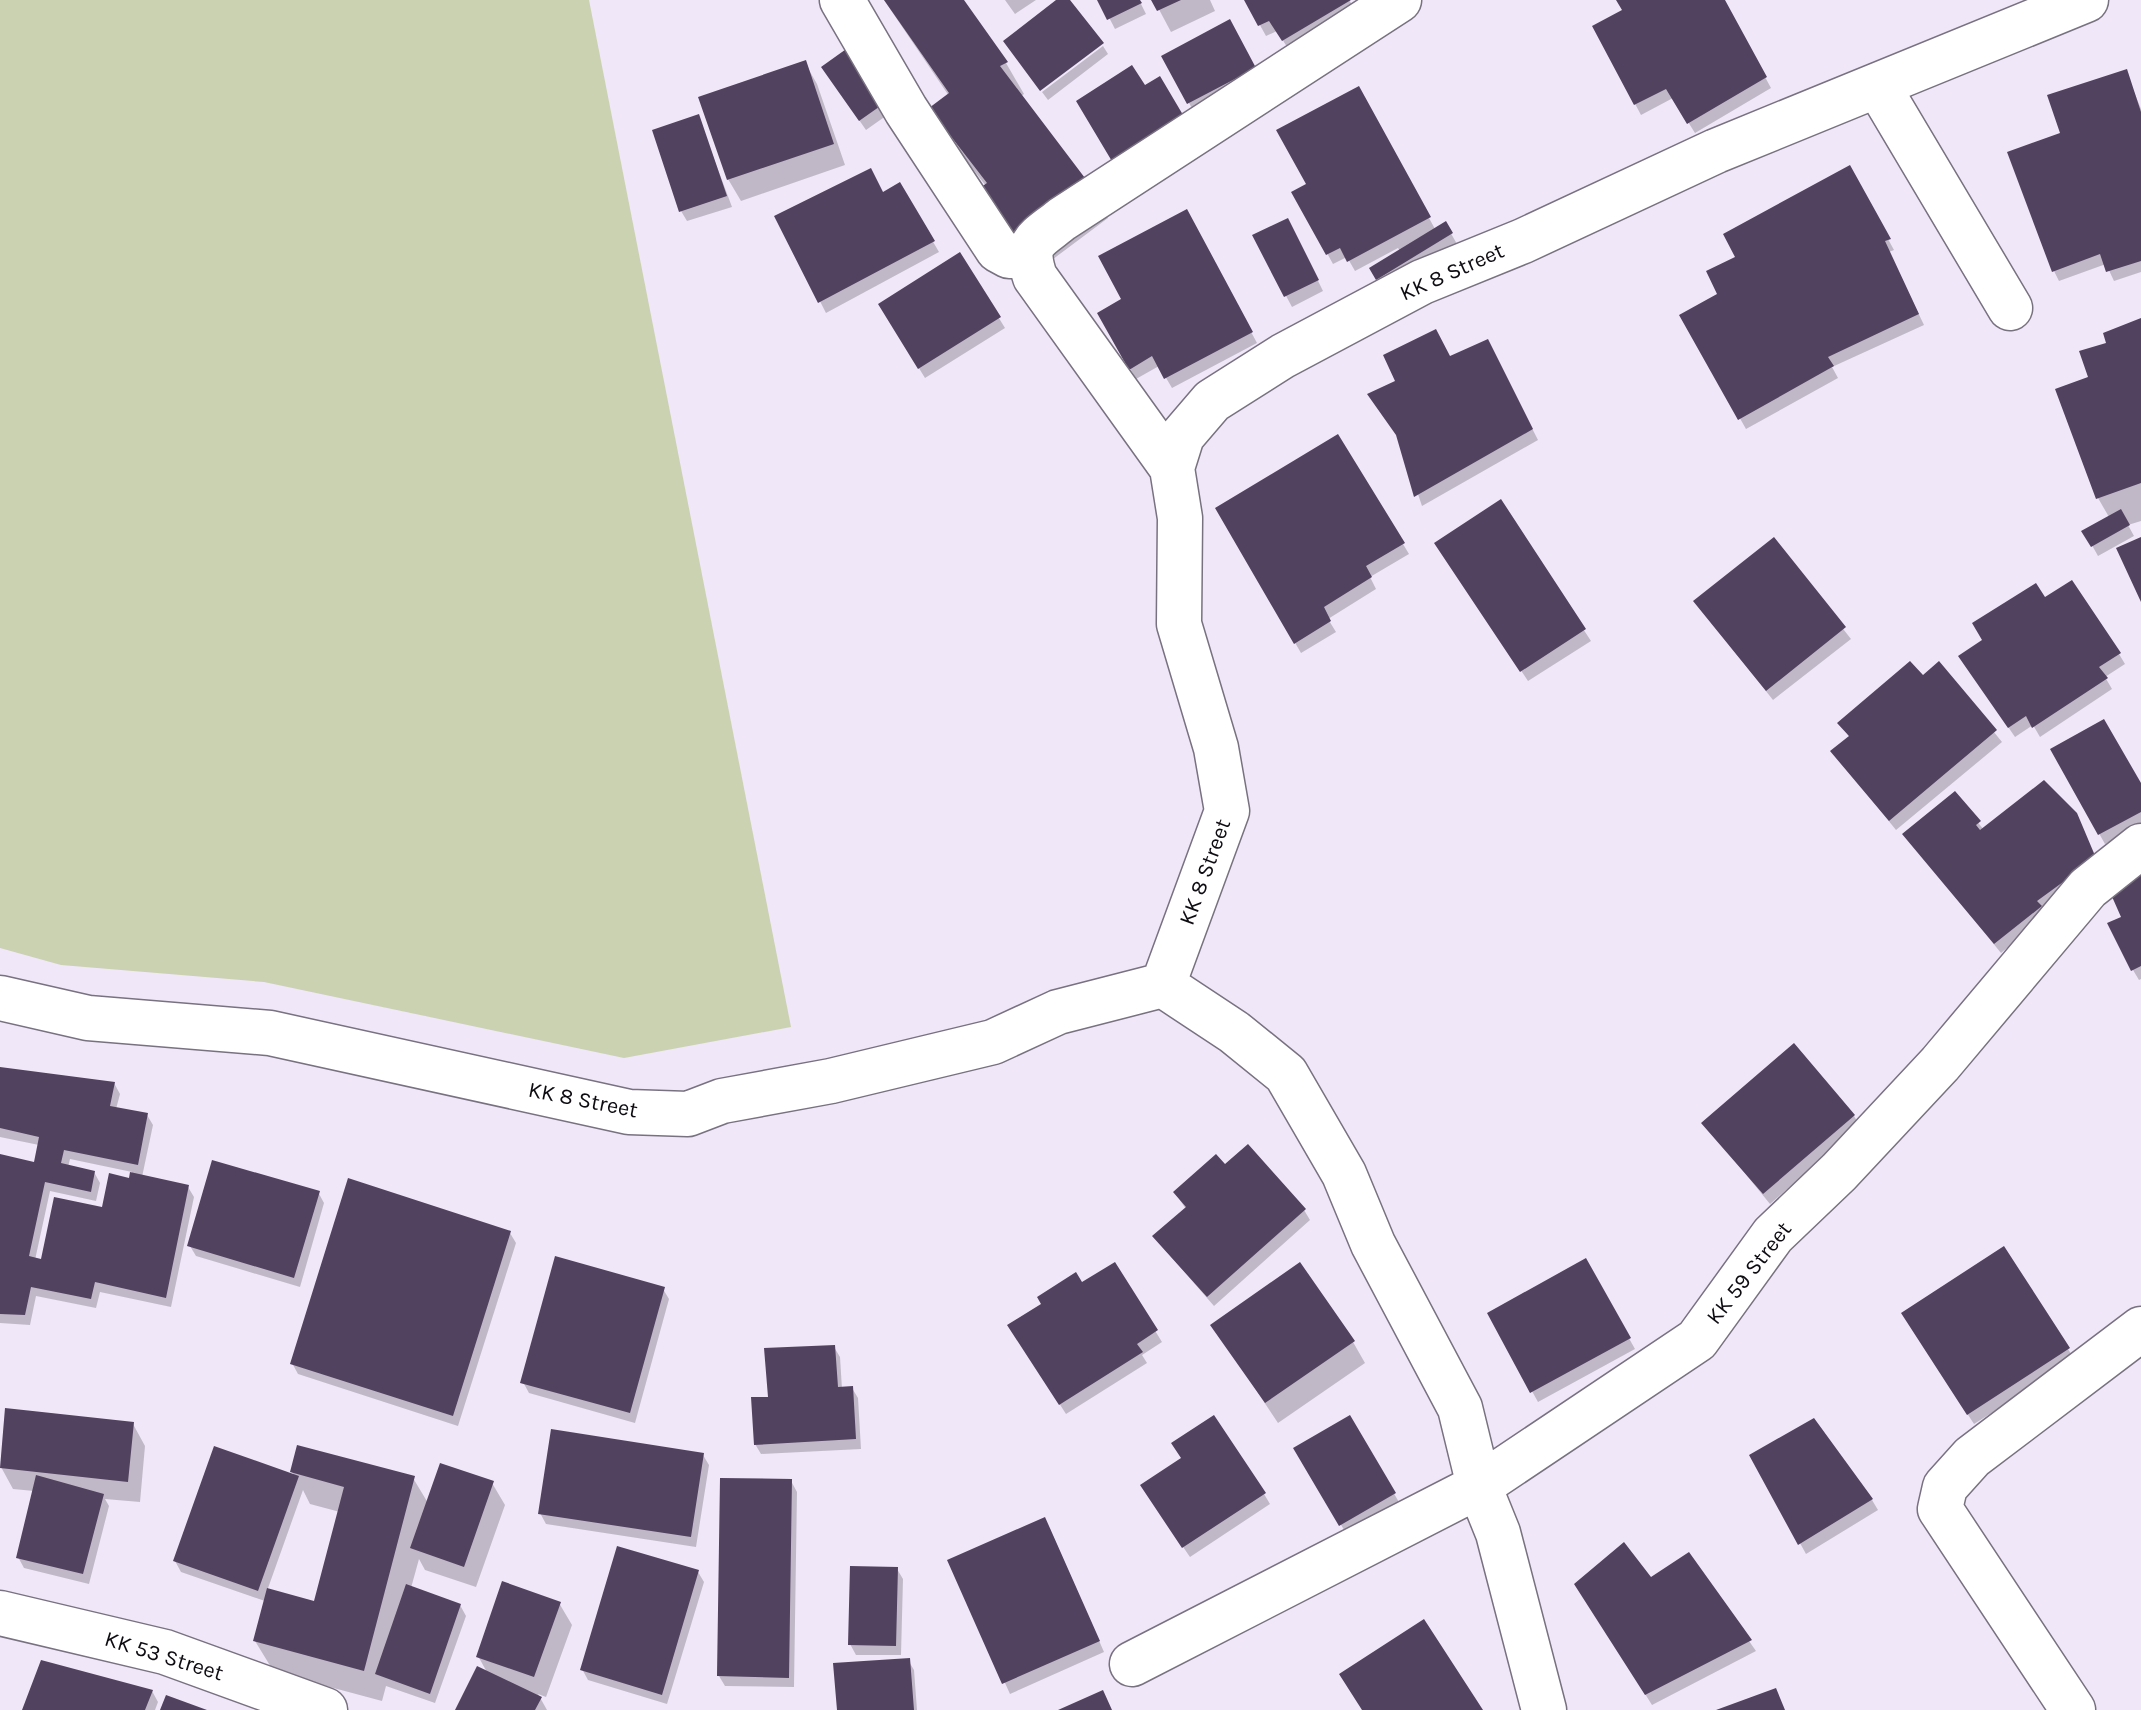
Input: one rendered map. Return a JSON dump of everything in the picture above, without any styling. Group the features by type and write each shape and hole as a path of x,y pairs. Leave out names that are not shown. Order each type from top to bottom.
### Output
{"street":[{"path":"842,0 906,110 998,250 1009,256 1028,256"},
{"path":"1172,468 1035,277 1028,256 1031,245 1062,219 1399,0"},
{"name":"KK 8 Street","path":"0,998 88,1018 270,1033 629,1112 688,1114 722,1101 831,1081 993,1042 1058,1012 1163,985 1227,811 1216,748 1179,624 1180,518 1172,468 1182,436 1212,401 1283,356 1422,282 1523,241 1716,151 2086,0"},
{"path":"1878,86 2010,308"},
{"name":"KK 59 Street","path":"1132,1664 1479,1486 1697,1340 1773,1235 1839,1172 1940,1064 2088,888 2141,846"},
{"path":"1163,985 1234,1032 1286,1074 1344,1174 1373,1244 1460,1408 1479,1486 1498,1533 1544,1710"},
{"path":"2073,1710 1940,1509 1945,1487 1972,1457 2141,1329"},
{"name":"KK 53 Street","path":"0,1613 165,1652 325,1710"}],"green space":[{"path":"0,0 589,0 791,1027 624,1058 264,982 61,965 0,948"}],"building":[{"path":"884,0 964,0 1008,62 1000,66 1091,186 1006,250 968,196 987,183 929,108 949,93"},
{"path":"1056,0 1070,0 1104,43 1040,91 1003,41"},
{"path":"1097,0 1140,0 1142,3 1107,20"},
{"path":"1151,0 1181,0 1157,11"},
{"path":"1244,0 1351,0 1282,41 1269,21 1258,26"},
{"path":"1616,0 1725,0 1767,77 1687,124 1666,89 1634,105 1592,26 1622,10"},
{"path":"1230,19 1256,68 1187,104 1161,56"},
{"path":"849,47 886,102 859,121 821,67"},
{"path":"806,60 834,144 727,180 698,97"},
{"path":"1132,65 1145,85 1160,76 1186,120 1113,163 1076,101"},
{"path":"2127,69 2141,112 2141,261 2106,272 2100,254 2052,272 2007,152 2060,133 2047,95"},
{"path":"1359,86 1431,217 1347,262 1340,248 1326,255 1291,192 1306,184 1276,130"},
{"path":"699,114 727,196 679,212 652,130"},
{"path":"1850,165 1891,239 1885,241 1919,314 1828,357 1834,366 1738,420 1679,315 1717,294 1706,271 1735,257 1723,234"},
{"path":"871,168 883,192 900,182 935,241 818,303 774,216"},
{"path":"1187,209 1253,332 1164,379 1152,356 1129,370 1097,313 1121,299 1098,256"},
{"path":"1288,218 1319,280 1284,297 1252,235"},
{"path":"1446,221 1453,233 1376,280 1369,268"},
{"path":"960,252 1001,317 918,369 878,304"},
{"path":"2141,318 2141,483 2096,499 2055,389 2088,377 2079,351 2106,343 2103,333"},
{"path":"1436,329 1450,356 1488,339 1533,429 1414,497 1396,435 1367,394 1395,381 1383,355"},
{"path":"1338,434 1405,543 1366,566 1372,577 1324,607 1331,621 1294,644 1215,508"},
{"path":"1501,499 1586,629 1520,672 1434,543"},
{"path":"2121,509 2130,525 2091,547 2081,531"},
{"path":"1774,537 1846,627 1766,691 1693,601"},
{"path":"2141,537 2141,602 2116,548"},
{"path":"2072,580 2121,653 2099,667 2108,678 2032,728 2026,716 2008,728 1958,656 1982,640 1972,623 2036,583 2045,597"},
{"path":"1910,661 1923,675 1939,661 1997,730 1889,821 1830,751 1849,736 1837,723"},
{"path":"2104,719 2141,783 2141,812 2098,835 2050,749"},
{"path":"2044,780 2077,813 2096,858 2037,901 2042,906 1994,944 1902,834 1955,791 1981,821 1976,825 1980,830"},
{"path":"2141,869 2141,966 2131,971 2107,923 2121,917 2106,883"},
{"path":"1794,1043 1855,1115 1763,1194 1701,1123"},
{"path":"0,1067 115,1082 110,1106 148,1113 138,1165 64,1150 61,1163 95,1171 91,1192 45,1182 29,1256 41,1259 54,1197 102,1207 109,1173 129,1178 130,1172 189,1185 166,1298 95,1282 91,1299 31,1287 25,1315 0,1314 0,1154 34,1162 39,1137 0,1128"},
{"path":"1248,1144 1306,1209 1207,1297 1152,1236 1186,1207 1173,1192 1216,1154 1225,1164"},
{"path":"212,1160 320,1191 294,1278 187,1246"},
{"path":"348,1178 511,1231 453,1416 290,1364"},
{"path":"2004,1246 2070,1348 1967,1415 1901,1313"},
{"path":"555,1256 665,1287 630,1413 520,1383"},
{"path":"1586,1258 1631,1338 1530,1393 1487,1313"},
{"path":"1115,1262 1158,1330 1137,1344 1143,1352 1059,1405 1007,1325 1041,1304 1037,1297 1076,1272 1082,1282"},
{"path":"1300,1262 1355,1341 1265,1403 1210,1325"},
{"path":"835,1345 838,1387 853,1386 856,1439 754,1445 751,1397 768,1397 764,1348"},
{"path":"5,1408 134,1422 128,1482 0,1468"},
{"path":"1214,1415 1266,1493 1182,1548 1140,1485 1181,1458 1171,1443"},
{"path":"1350,1415 1396,1493 1339,1526 1293,1448"},
{"path":"1814,1418 1873,1499 1798,1545 1749,1455"},
{"path":"551,1429 704,1453 691,1537 538,1514"},
{"path":"297,1445 415,1476 364,1671 253,1641 267,1588 314,1601 344,1487 290,1472"},
{"path":"214,1446 299,1476 258,1591 173,1561"},
{"path":"440,1463 494,1481 464,1567 410,1548"},
{"path":"36,1475 104,1494 83,1574 16,1558"},
{"path":"720,1478 792,1479 789,1678 717,1676"},
{"path":"1045,1517 1100,1641 1002,1684 947,1560"},
{"path":"1624,1542 1651,1577 1689,1552 1752,1640 1645,1695 1574,1584"},
{"path":"617,1546 699,1570 662,1695 580,1670"},
{"path":"850,1566 898,1567 896,1646 848,1645"},
{"path":"502,1581 561,1602 534,1677 476,1657"},
{"path":"406,1584 461,1604 430,1694 375,1674"},
{"path":"1424,1619 1483,1710 1362,1710 1339,1674"},
{"path":"910,1658 914,1710 837,1710 833,1663"},
{"path":"41,1660 153,1690 145,1710 22,1710"},
{"path":"477,1666 542,1697 535,1710 455,1710"},
{"path":"1776,1688 1785,1710 1716,1710"},
{"path":"1103,1690 1112,1710 1058,1710"},
{"path":"166,1695 207,1710 160,1710"}]}
